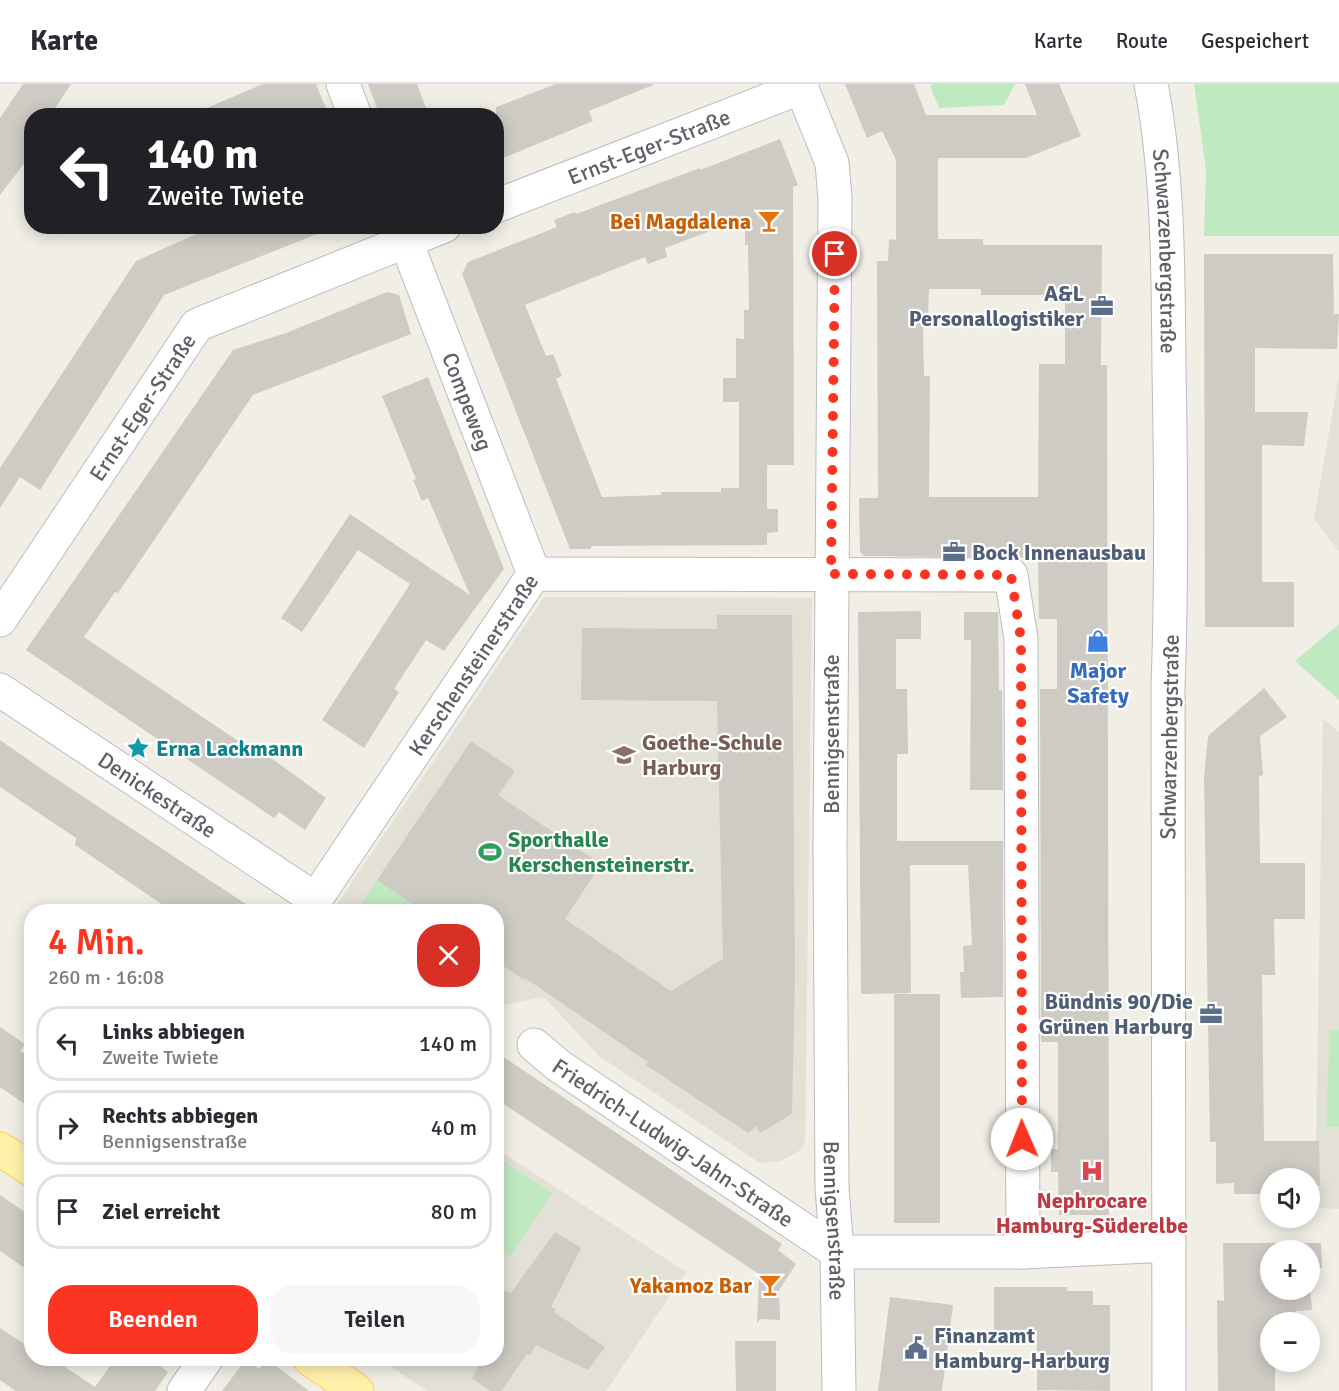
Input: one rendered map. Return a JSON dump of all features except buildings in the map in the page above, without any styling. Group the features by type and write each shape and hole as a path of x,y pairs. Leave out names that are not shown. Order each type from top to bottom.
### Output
{"main road":[{"path":"0,1149 24,1165"},
{"path":"320,1366 357,1391"}],"street":[{"path":"343,84 352,108"},
{"name":"Schwarzenbergstraße","path":"1151,84 1156,111 1168,245 1172,575 1168,686 1169,1391"},
{"name":"Ernst-Eger-Straße","path":"504,203 801,85"},
{"name":"Bennigsenstraße","path":"801,85 832,163 835,198 831,574 832,1188 837,1252 839,1391"},
{"name":"Ernst-Eger-Straße","path":"0,620 197,326 403,234"},
{"name":"Compeweg","path":"403,234 534,574"},
{"name":"Kerschensteinerstraße","path":"312,904 534,574 1011,575 1021,639 1023,1252"},
{"name":"Denickestraße","path":"0,690 308,904"},
{"name":"Friedrich-Ludwig-Jahn-Straße","path":"534,1045 559,1066 837,1252"},
{"path":"837,1252 1023,1252 1169,1245"},
{"path":"184,1391 201,1366"}],"shaded area":[{"path":"1339,376 1339,551 1314,519"},
{"name":"Goethe-Schule Harburg","path":"544,597 812,598 805,1143 799,1151 781,1161 760,1163 599,1056 544,997 504,1005 504,904 337,904"},
{"path":"1323,719 1339,732 1339,1209 1320,1208 1320,1168 1316,1168"},
{"path":"504,1154 686,1272 606,1391 427,1391 390,1366 504,1366"}],"green space":[{"path":"934,84 1015,84 1004,105 939,108 930,86"},
{"path":"1194,84 1339,84 1339,236 1204,236 1206,170"},
{"path":"1339,624 1339,700 1295,661"},
{"path":"377,880 412,904 361,904"},
{"path":"1330,1029 1339,1030 1339,1127 1326,1127"},
{"path":"504,1162 552,1193 511,1256 504,1252"}],"place":[{"name":"Bei Magdalena","path":"769,221"},
{"name":"A&L Personallogistiker","path":"1102,306"},
{"name":"Bock Innenausbau","path":"954,552"},
{"name":"Major Safety","path":"1098,641"},
{"name":"Erna Lackmann","path":"138,748"},
{"name":"Goethe-Schule Harburg","path":"624,755"},
{"name":"Sporthalle Kerschensteinerstr.","path":"490,852"},
{"name":"Bündnis 90/Die Grünen Harburg","path":"1211,1014"},
{"name":"Nephrocare Hamburg-Süderelbe","path":"1092,1171"},
{"name":"Yakamoz Bar","path":"770,1285"},
{"name":"Finanzamt Hamburg-Harburg","path":"916,1348"}],"route":[{"path":"835,254 831,574 1011,575 1021,639 1022,1139"}]}
